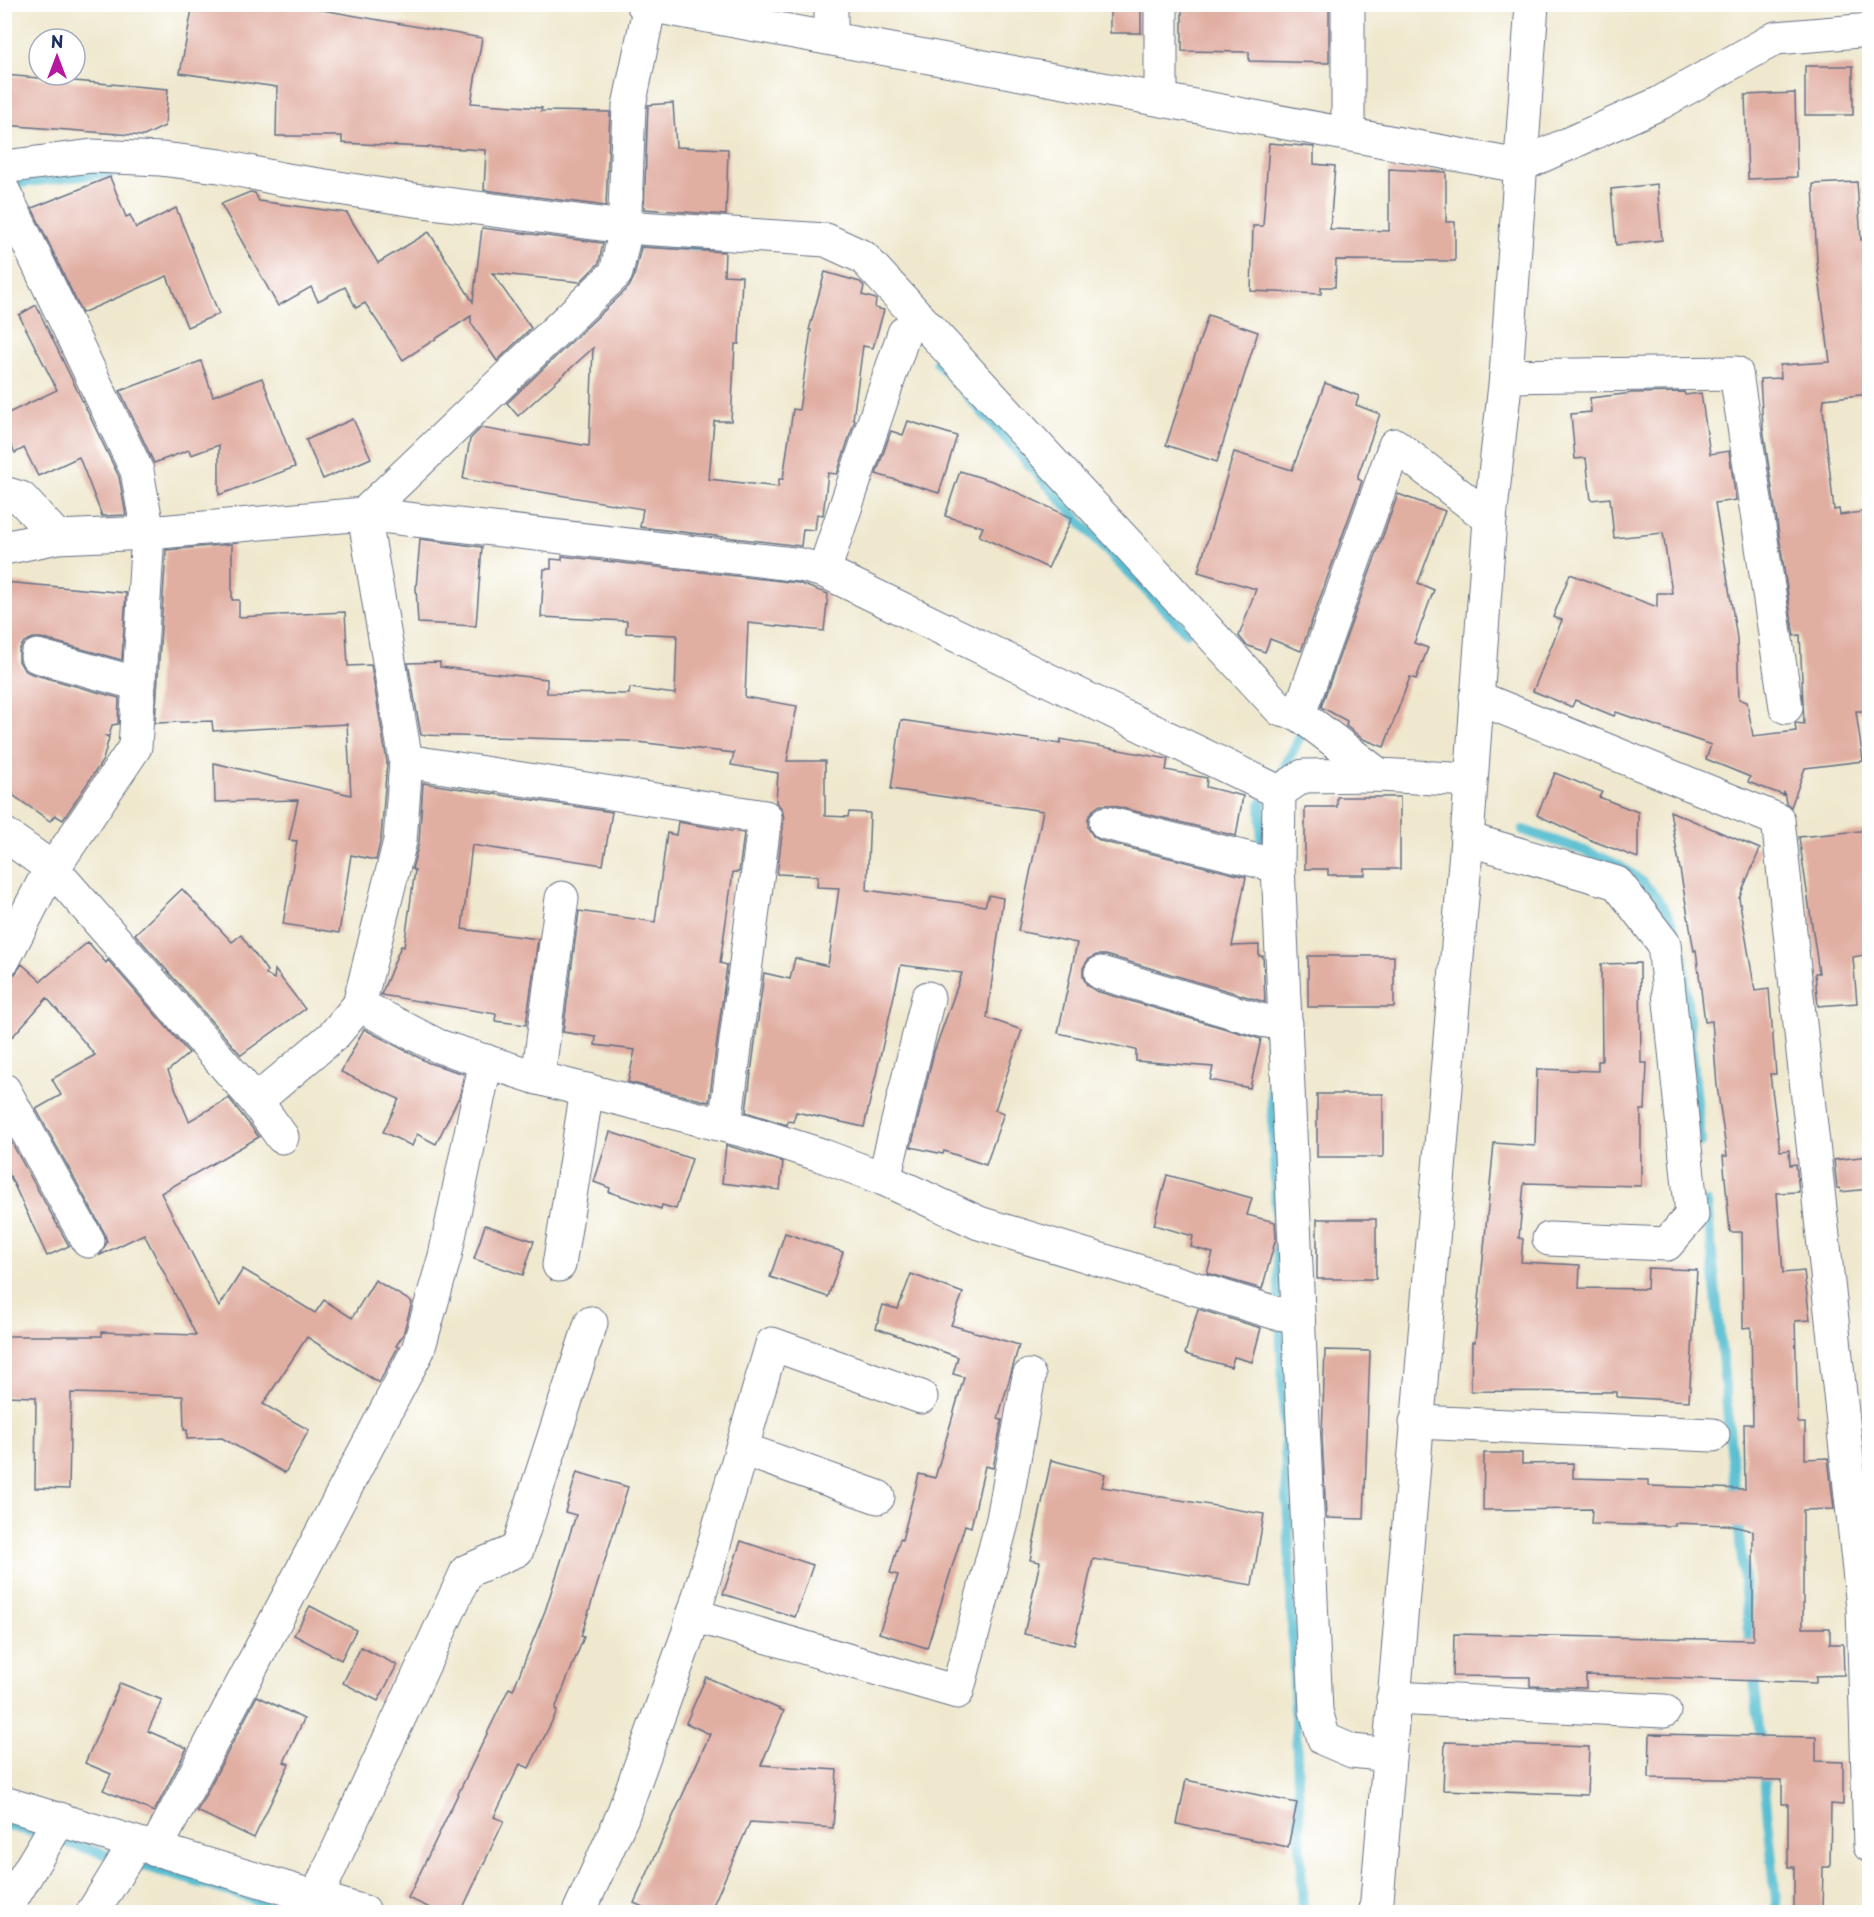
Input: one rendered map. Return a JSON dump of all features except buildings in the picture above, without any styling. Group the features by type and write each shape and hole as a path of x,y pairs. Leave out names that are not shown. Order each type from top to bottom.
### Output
{"street":[{"path":"831,4 831,38"},
{"path":"1161,4 1161,98"},
{"path":"1348,4 1348,133"},
{"path":"1377,1912 1416,1422 1467,839 1490,519 1506,376 1532,4"},
{"path":"364,514 616,273 624,237 629,106 648,5 1519,166 1660,104 1776,38 1869,30"},
{"path":"4,167 92,156 160,159 220,166 281,179 624,237 826,240 862,257 1281,710 1299,714 1379,775"},
{"path":"4,192 137,471 148,533 135,747 53,869 4,959"},
{"path":"824,571 904,333"},
{"path":"1506,376 1736,373 1786,706"},
{"path":"1299,714 1395,445 1490,519"},
{"path":"4,493 21,498 57,537"},
{"path":"256,1101 334,1035 359,1005 400,841 406,761 364,514"},
{"path":"4,548 57,537 148,533 364,514 801,565 824,571 1279,792"},
{"path":"37,656 139,684"},
{"path":"1476,697 1778,820 1866,1607 1869,1846"},
{"path":"406,761 765,817 725,1125"},
{"path":"1389,1755 1352,1751 1324,1739 1316,1711 1287,1315 1266,864 1279,792 1303,776 1379,775 1470,780"},
{"path":"1106,823 1266,864"},
{"path":"4,834 53,869 256,1101 282,1137"},
{"path":"1467,839 1617,883 1664,944 1692,1215 1667,1244 1549,1239"},
{"path":"538,1078 562,898"},
{"path":"1101,973 1273,1022"},
{"path":"884,1179 928,998"},
{"path":"359,1005 438,1046 538,1078 725,1125 821,1155 884,1179 979,1223 1287,1315"},
{"path":"93,1912 135,1854 418,1350 446,1256 486,1061"},
{"path":"4,1090 88,1241"},
{"path":"559,1265 587,1090"},
{"path":"316,1898 466,1571 518,1550 591,1323"},
{"path":"579,1912 622,1817 693,1615 772,1344 921,1397"},
{"path":"693,1615 957,1692 1003,1519 1029,1376"},
{"path":"1416,1422 1713,1435"},
{"path":"742,1449 878,1497"},
{"path":"1393,1698 1664,1711"},
{"path":"4,1803 52,1832 364,1912"},
{"path":"4,1912 52,1832"}],"waterway":[{"path":"21,183 116,172"},
{"path":"627,243 642,246 719,249"},
{"path":"937,362 1105,549 1187,632"},
{"path":"1281,774 1301,735"},
{"path":"1261,803 1262,854"},
{"path":"1523,830 1601,857 1623,868 1642,882 1658,899 1671,922 1682,952 1701,1142"},
{"path":"1269,1025 1303,1912"},
{"path":"1707,1203 1751,1653"},
{"path":"1753,1668 1761,1748"},
{"path":"1763,1767 1777,1912"},
{"path":"4,1824 296,1912"}]}
